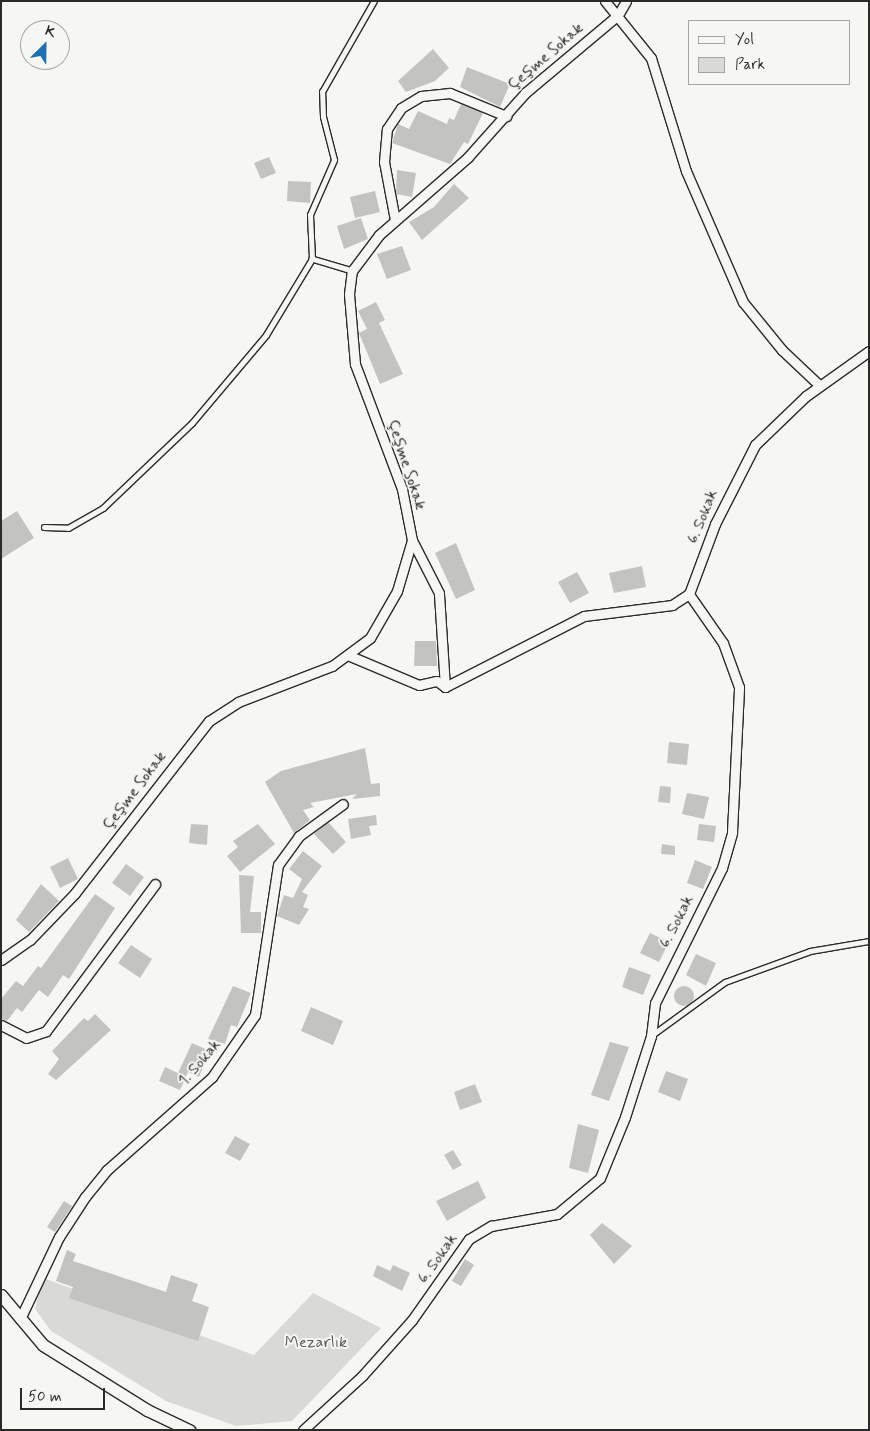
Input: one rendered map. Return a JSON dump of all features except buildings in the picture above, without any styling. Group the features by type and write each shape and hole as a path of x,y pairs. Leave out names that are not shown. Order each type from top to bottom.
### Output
{"street":[{"path":"605,1 651,58 686,171 743,302 782,350 819,385"},
{"name":"Çeşme Sokak","path":"1,960 30,940 75,893 209,721 238,702 350,656 382,620 405,572 412,540 402,489 355,364 349,294 352,271 360,254 395,220 468,157 548,72 618,15 626,1"},
{"path":"395,220 384,162 387,129 401,108 421,96 450,93 506,116"},
{"name":"6. Sokak","path":"303,1430 362,1376 412,1320 469,1239 491,1226 557,1214 592,1189 613,1149 651,1036 660,990 722,868 732,832 739,687 723,643 689,594 743,463 766,431 819,385 869,351"},
{"path":"412,540 439,594 445,687"},
{"path":"445,687 584,616 672,605 689,594"},
{"path":"350,656 419,686 437,681 445,687"},
{"name":"1. Sokak","path":"20,1319 59,1237 85,1197 107,1170 212,1077 255,1015 278,865 299,836 343,804"},
{"path":"1,1025 26,1038 46,1031 155,884"},
{"path":"1,1295 43,1345 147,1410 189,1430"}],"lane":[{"path":"44,527 68,528 102,508 192,423 266,335 312,259 310,215 334,160 323,116 322,92 374,1"},
{"path":"312,259 352,271"},
{"path":"651,1036 725,982 810,951 869,941"}],"green space":[{"name":"Mezarlık","path":"43,1278 254,1355 313,1293 381,1328 292,1421 236,1426 166,1401 51,1331 35,1309"}]}
